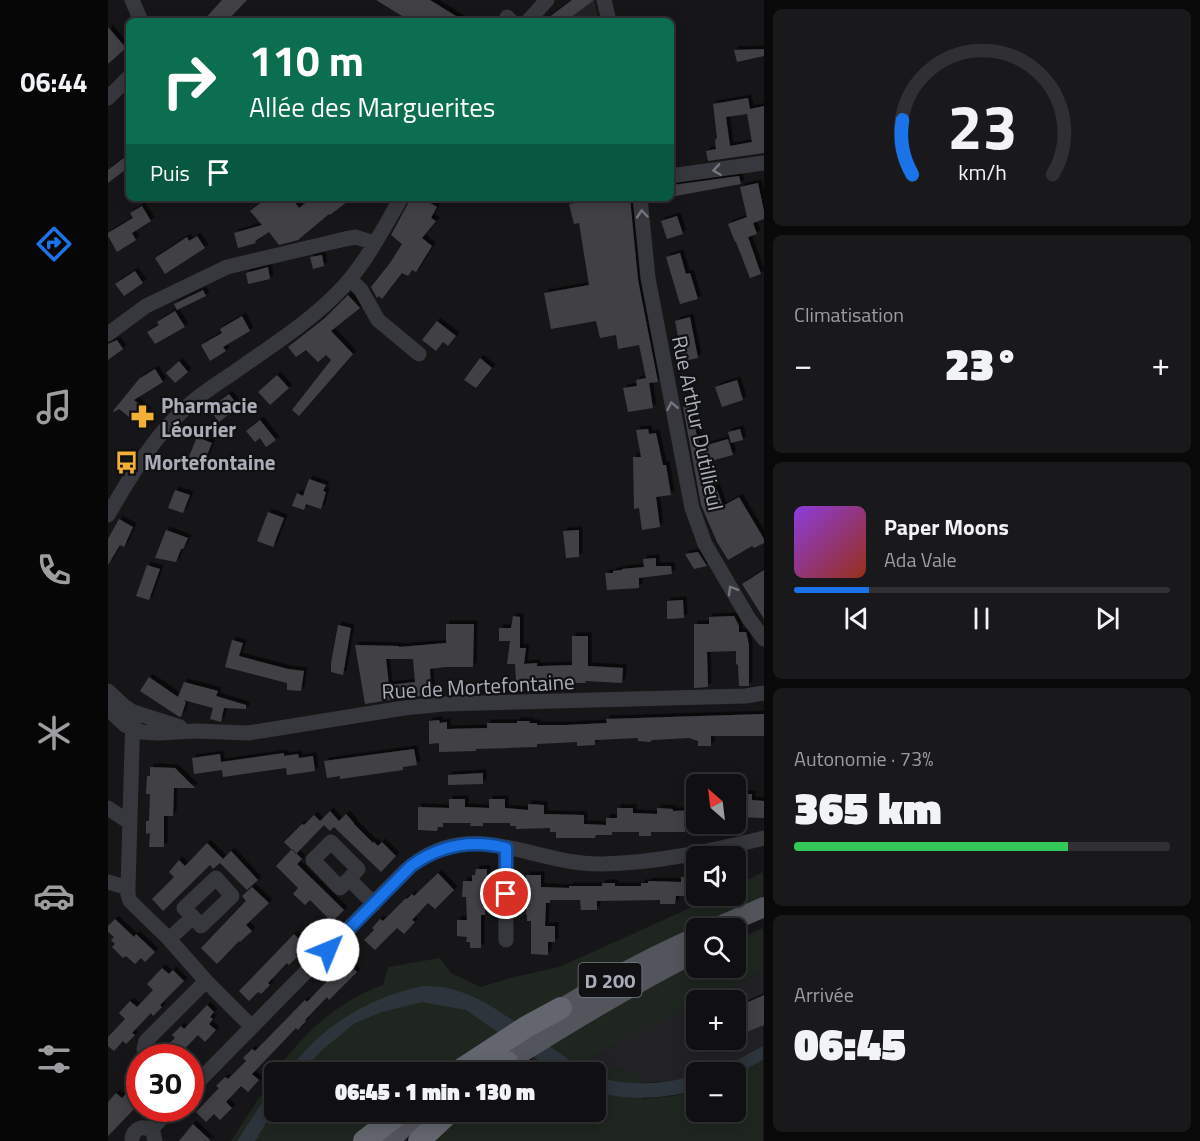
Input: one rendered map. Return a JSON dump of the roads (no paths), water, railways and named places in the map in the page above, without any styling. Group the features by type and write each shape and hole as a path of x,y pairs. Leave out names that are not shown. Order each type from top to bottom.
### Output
{"highway":[{"name":"D 200","path":"503,1058 561,1008"},
{"path":"364,1141 388,1122"},
{"path":"419,1141 439,1122"}],"main road":[{"path":"738,918 764,907"},
{"path":"746,927 764,918"},
{"name":"D 200","path":"561,1008 686,942"},
{"name":"D 200","path":"534,1031 618,993 686,957"},
{"path":"389,1141 409,1122"},
{"path":"405,1141 426,1122"}],"street":[{"path":"604,0 608,18"},
{"path":"137,2 140,18"},
{"path":"530,18 540,2"},
{"path":"108,98 126,80"},
{"path":"674,176 762,165"},
{"path":"108,515 148,451 186,407 301,324 326,304 350,279 399,201"},
{"name":"Rue Arthur Dutillieul","path":"640,201 648,278 692,508 705,544 749,619 764,639"},
{"path":"108,334 146,306 227,267 356,237 374,243"},
{"path":"350,279 361,290 378,320 419,354"},
{"name":"Rue de Mortefontaine","path":"108,691 123,706 133,712 197,731"},
{"name":"Rue de Mortefontaine","path":"132,729 149,733 197,731 248,733 404,708 444,704 746,696 764,693"},
{"path":"108,709 132,729"},
{"path":"133,712 129,822 128,895 130,901 252,1027"},
{"path":"108,808 129,822"},
{"path":"204,1076 411,866 436,851 455,845 489,844 580,863 610,864 655,860 709,851 764,838"},
{"path":"506,848 506,940"},
{"path":"349,879 374,904"},
{"path":"108,882 128,888"},
{"path":"169,939 193,917"},
{"path":"145,1044 206,981"},
{"path":"132,1141 132,1134 138,1128 143,1127 153,1135 162,1122"}],"place":[{"name":"Pharmacie Léourier","path":"143,417"},
{"name":"Mortefontaine","path":"126,462"}]}
